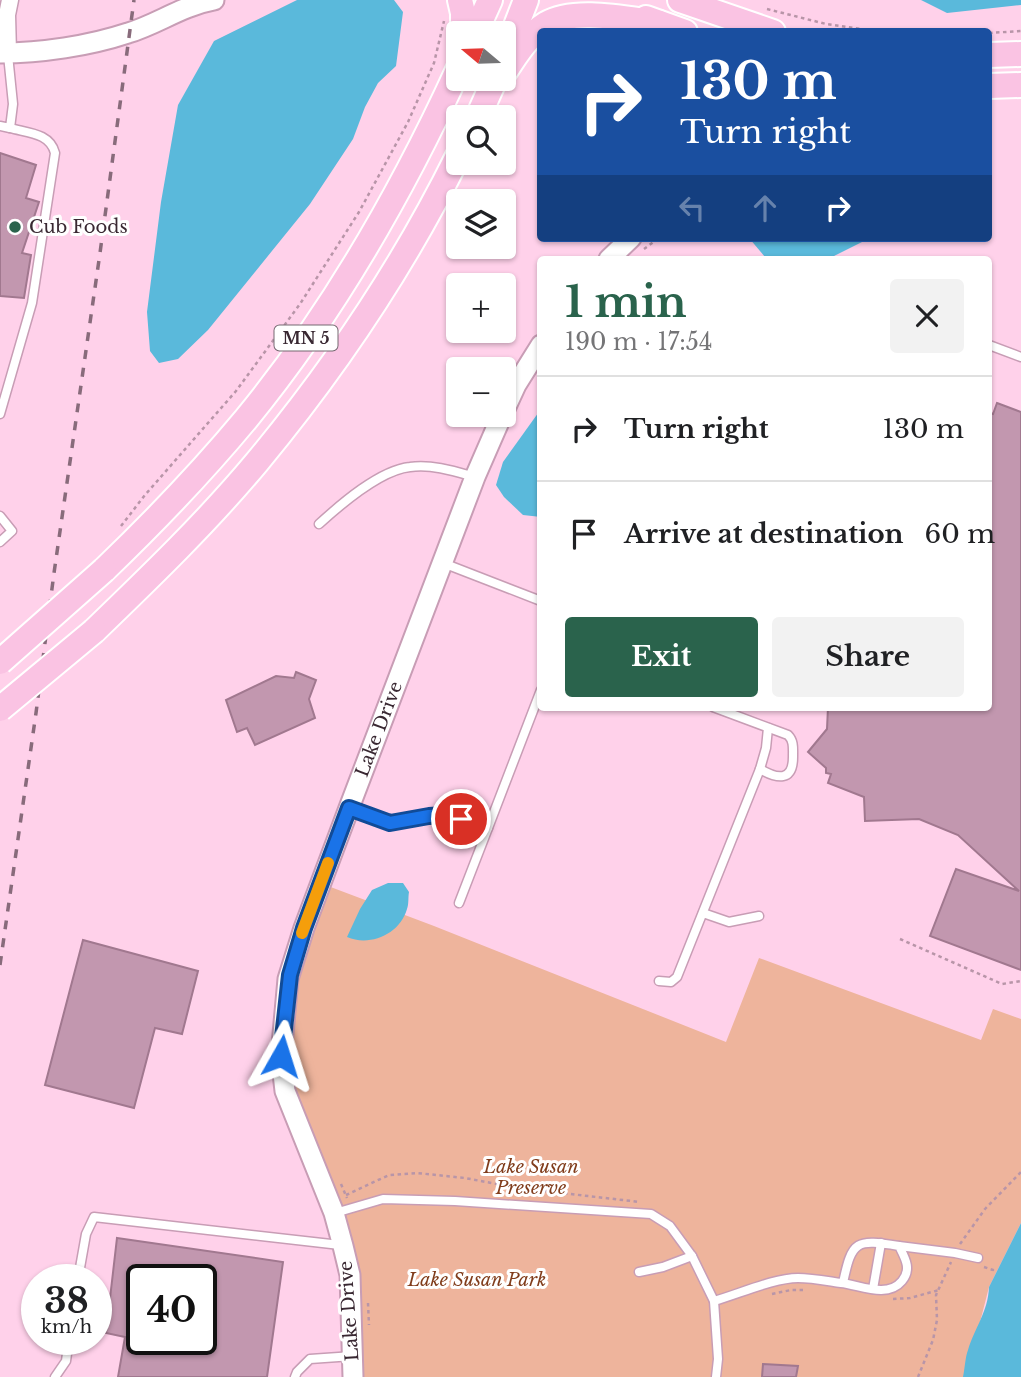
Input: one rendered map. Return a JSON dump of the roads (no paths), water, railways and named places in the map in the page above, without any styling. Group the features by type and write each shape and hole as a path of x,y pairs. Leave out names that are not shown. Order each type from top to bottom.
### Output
{"main road":[{"path":"480,21 489,0"},
{"path":"516,26 526,0"},
{"path":"592,0 673,28"},
{"path":"680,0 761,28"},
{"path":"453,6 463,13 463,21"},
{"path":"542,28 564,18 596,16 659,23"},
{"path":"516,57 537,31"},
{"path":"992,55 1021,54"},
{"path":"992,86 1021,85"},
{"name":"MN 5","path":"0,662 140,535 246,418 296,352 364,250 401,186 448,91"},
{"name":"MN 5","path":"0,709 94,631 213,512 255,464 303,405 370,309 448,175"}],"street":[{"path":"10,0 4,53 74,46 129,33 202,1"},
{"path":"612,256 627,242"},
{"name":"Lake Drive","path":"516,385 537,351"},
{"name":"Lake Drive","path":"354,1377 350,1275 343,1246 342,1211 285,1091 281,1056 290,975 304,928 349,808 475,477 497,427"}],"lane":[{"path":"4,53 13,104 10,128"},
{"path":"0,126 46,138 53,144 55,153 32,303 0,414"},
{"path":"992,346 1021,357"},
{"path":"319,524 344,501 383,476 407,467 425,466 475,477"},
{"path":"0,516 12,531 0,542"},
{"path":"443,563 537,599"},
{"path":"459,903 537,700"},
{"path":"723,711 792,738 791,771 782,777 760,769"},
{"path":"659,981 671,982 677,977 760,769 768,728"},
{"path":"349,808 390,823 445,815 476,822 488,828"},
{"path":"703,913 729,922 759,916"},
{"path":"342,1211 383,1199 651,1214 670,1226 692,1256 714,1301 718,1359 716,1377"},
{"path":"81,1264 86,1234 94,1217 343,1246"},
{"path":"873,1289 881,1243"},
{"path":"842,1283 847,1262 854,1248 861,1244 881,1243 978,1258"},
{"path":"714,1301 784,1279 798,1278 884,1290 894,1288 906,1275 908,1266 899,1246"},
{"path":"639,1272 663,1267 692,1256"},
{"path":"55,1377 66,1362 67,1355"},
{"path":"295,1377 310,1359 353,1356"}],"water":[{"path":"297,0 394,0 403,12 396,66 378,83 353,139 310,204 208,330 178,359 159,363 150,351 147,312 161,202 178,105 214,41"},
{"path":"921,0 1021,0 1021,5 947,13"},
{"path":"752,242 862,242 834,256 764,256"},
{"path":"537,415 537,517 523,515 496,485 503,462"},
{"path":"388,883 403,883 409,892 407,909 398,925 374,939 356,940 347,937 372,890"},
{"path":"1021,1223 1021,1377 963,1377 967,1353 984,1312 989,1287"}],"railway":[{"path":"0,965 134,0"}],"place":[{"name":"Cub Foods","path":"15,227"}],"park label":[{"name":"Lake Susan Preserve","path":"531,1177"},
{"name":"Lake Susan Park","path":"477,1280"}]}
